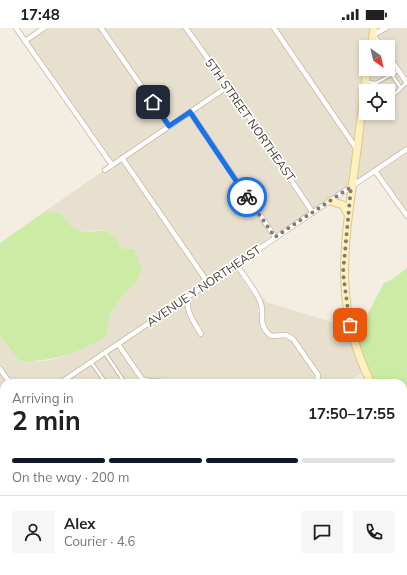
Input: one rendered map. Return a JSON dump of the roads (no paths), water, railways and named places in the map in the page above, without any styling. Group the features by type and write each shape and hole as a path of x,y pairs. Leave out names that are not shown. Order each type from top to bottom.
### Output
{"main road":[{"path":"366,76 351,187 343,273 346,306 357,349 369,379"},
{"path":"330,202 343,205 348,215"}],"street":[{"path":"16,28 112,165"},
{"path":"25,41 44,28"},
{"path":"101,28 169,126"},
{"name":"5TH STREET NORTHEAST","path":"186,28 313,213"},
{"path":"274,28 356,148"},
{"path":"378,40 373,31 386,28"},
{"path":"395,65 407,82"},
{"path":"105,170 227,87"},
{"path":"190,112 275,237"},
{"name":"AVENUE Y NORTHEAST","path":"66,379 407,149"},
{"path":"122,158 208,283"},
{"path":"375,171 407,216"},
{"path":"236,264 260,300 262,325 265,331 271,336 286,335 293,339 318,375 318,379"},
{"path":"188,296 186,304 190,315 201,334"},
{"path":"118,344 142,379"},
{"path":"0,369 7,379"}],"lane":[{"path":"395,73 399,71"},
{"path":"366,82 376,83 390,76"},
{"path":"393,76 401,88"},
{"path":"395,92 407,82"},
{"path":"104,353 122,379"},
{"path":"91,362 103,379"}]}
